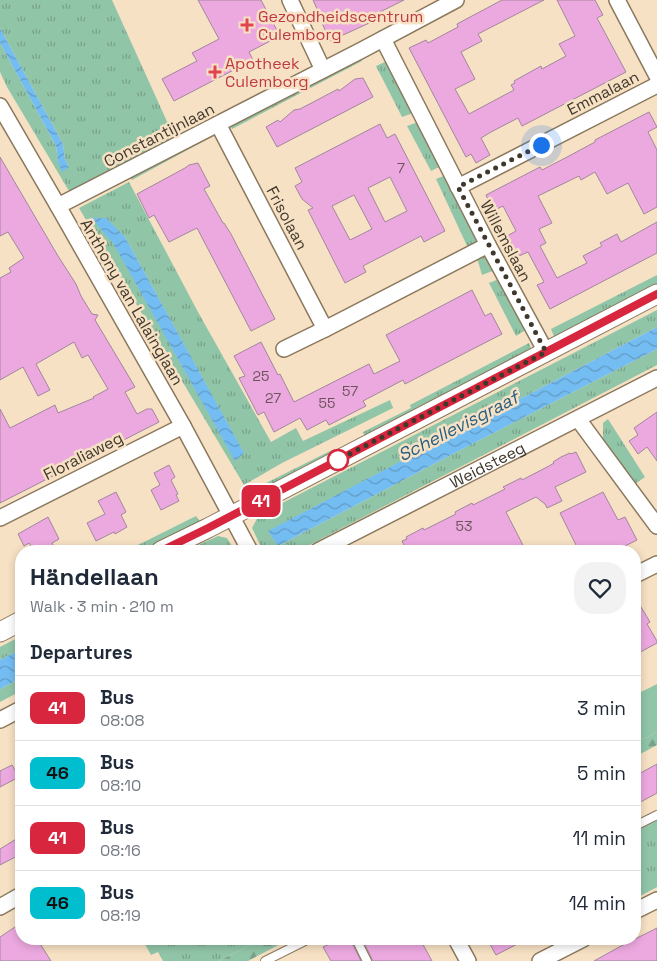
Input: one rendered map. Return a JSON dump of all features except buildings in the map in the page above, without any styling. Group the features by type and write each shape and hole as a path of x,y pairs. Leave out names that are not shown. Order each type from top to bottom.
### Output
{"street":[{"path":"290,0 323,70"},
{"name":"Constantijnlaan","path":"58,206 456,0"},
{"path":"617,0 657,76"},
{"name":"Willemslaan","path":"383,39 488,245 546,352"},
{"name":"Emmalaan","path":"458,187 657,85"},
{"name":"Anthony van Lalainglaan","path":"0,106 183,426 247,545"},
{"name":"Frisolaan","path":"218,124 325,329"},
{"path":"284,349 488,245"},
{"path":"173,545 657,294"},
{"name":"Weidsteeg","path":"330,545 657,378"},
{"path":"578,419 657,526"},
{"name":"Floraliaweg","path":"0,518 183,426"},
{"path":"641,572 657,564"},
{"path":"0,632 15,624"},
{"path":"0,720 15,712"},
{"path":"0,906 15,899"},
{"path":"641,908 657,900"},
{"path":"459,945 468,961"},
{"path":"540,961 558,945"}],"lane":[{"path":"641,823 657,814"},
{"path":"265,961 298,945"},
{"path":"359,945 367,961"}],"green space":[{"path":"0,0 112,0 174,137 69,191 0,72 0,43 56,146 58,162 69,167 65,159 63,144 0,28"},
{"path":"360,56 362,61 232,129 229,124"},
{"path":"387,61 416,112 402,117 376,66"},
{"path":"418,122 443,165 431,171 407,126"},
{"path":"215,130 215,135 132,180 128,175"},
{"path":"446,175 482,242 468,248 436,179"},
{"path":"129,182 198,312 271,442 296,428 303,441 390,400 393,408 282,463 244,485 79,208","holes":["92,218 125,237 243,452 235,460 113,242"]},
{"path":"488,255 495,270 482,275 477,258"},
{"path":"657,275 657,285 555,339 551,329"},
{"path":"499,279 527,329 516,336 489,283"},
{"path":"657,310 657,327 269,531 277,545 260,545 252,528 259,515"},
{"path":"529,343 532,351 366,439 363,432 411,408 410,405"},
{"path":"657,349 657,365 310,545 280,545"},
{"path":"608,419 645,477 632,486 603,440 603,423"},
{"path":"332,450 336,455 252,497 250,491"},
{"path":"196,516 200,522 155,545 138,545"},
{"path":"218,536 227,538 231,545 198,545"},
{"path":"15,639 15,652 0,660 0,647"},
{"path":"15,681 15,694 0,702 0,689"},
{"path":"657,684 657,732 641,741 641,692"},
{"path":"657,732 657,745 641,754 641,741"},
{"path":"657,815 657,887 641,896 641,823"},
{"path":"145,945 250,945 219,961 163,961 158,952 151,955"},
{"path":"250,945 279,945 248,961 219,961"}],"water":[{"path":"0,28 63,144 65,159 69,167 62,172 58,162 56,146 0,43"},
{"path":"91,218 106,218 125,237 244,453 235,461 113,243"},
{"path":"657,327 657,349 280,545 277,545 268,531"},
{"path":"15,652 15,681 0,689 0,660"}],"bus line":[{"name":"41","path":"173,545 657,294"}],"place":[{"name":"Gezondheidscentrum Culemborg","path":"247,25"},
{"name":"Apotheek Culemborg","path":"215,72"}],"route":[{"path":"338,460 336,461 546,352 458,187 541,145"}],"water label":[{"name":"Schellevisgraaf","path":"458,426"}]}
